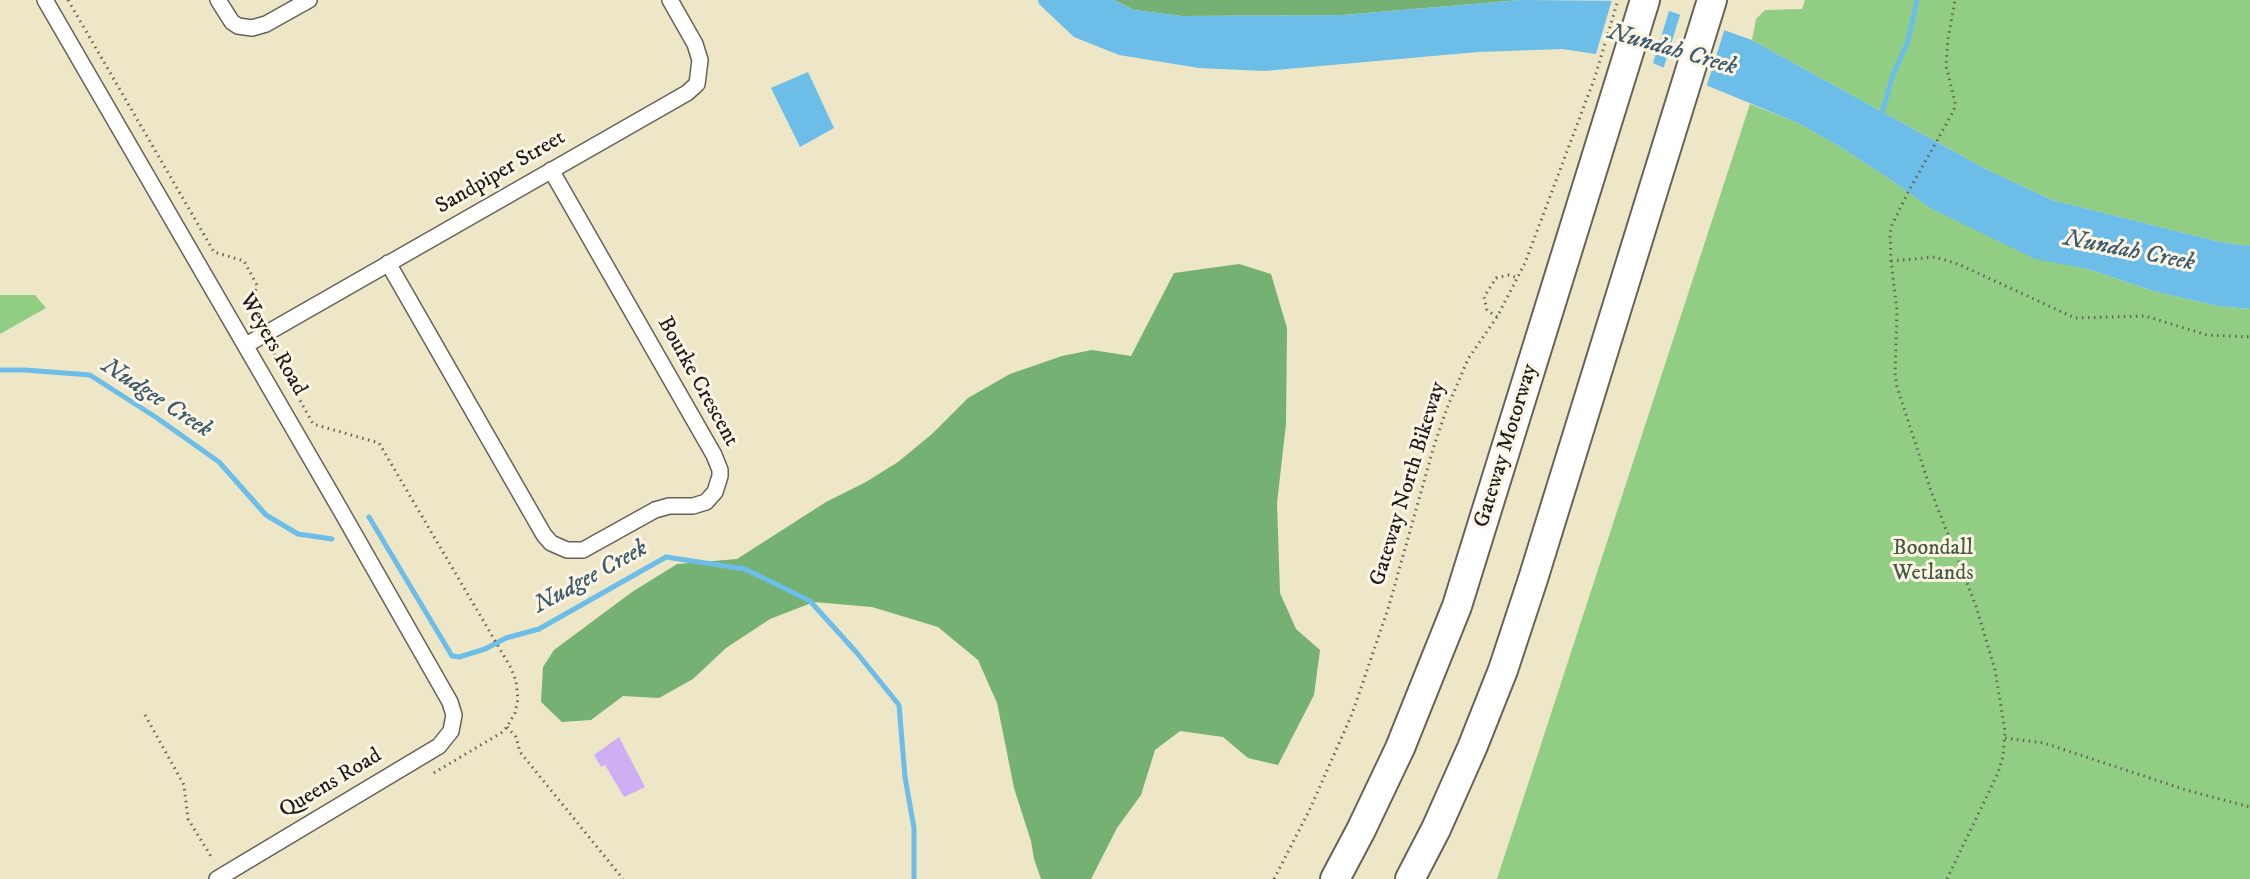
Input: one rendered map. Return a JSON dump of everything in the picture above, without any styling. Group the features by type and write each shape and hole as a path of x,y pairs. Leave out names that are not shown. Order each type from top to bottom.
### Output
{"highway":[{"name":"Gateway Motorway","path":"1335,879 1400,748 1457,606 1607,81 1645,0"},
{"path":"1410,879 1440,819 1503,670 1712,0"}],"street":[{"name":"Weyers Road","path":"45,0 246,345 438,681 454,715"},
{"path":"218,0 232,22 238,26 252,28 266,24 309,0"},
{"name":"Sandpiper Street","path":"246,345 687,93 696,84 700,60 695,44 670,0"},
{"name":"Bourke Crescent","path":"388,263 544,535 551,543 567,550 583,550 655,510 669,506 693,506 706,502 715,492 720,476 714,455 550,170"},
{"name":"Queens Road","path":"217,879 439,746 451,731 454,715"}],"path":[{"path":"69,0 214,252 244,261 257,285 250,311 258,324"},
{"name":"Gateway North Bikeway","path":"1274,879 1310,809 1352,714 1388,609 1434,446 1457,382 1468,359 1497,317 1518,278 1607,81 1618,0"},
{"path":"1947,879 1998,773 2005,738 2001,701 1976,606 1931,491 1897,387 1895,376 1897,311 1891,261 1892,225 1954,110 1955,102 1946,60 1955,0"},
{"path":"1891,261 1935,257 1958,264 2075,318 2145,316 2207,335 2250,337"},
{"path":"1497,317 1487,310 1484,297 1496,278 1509,275 1518,278"},
{"path":"269,346 313,424 379,443 511,668 518,689 515,713 507,727 501,733 432,774"},
{"path":"145,715 184,785 187,794 188,819 212,858"},
{"path":"507,727 516,737 520,752 623,879"},
{"path":"2005,738 2044,743 2187,790 2250,807"}],"green space":[{"path":"1114,0 1520,0 1343,15 1182,16 1134,10"},
{"path":"1805,0 2250,0 2250,246 2220,242 2052,200 1984,168 1752,40 1756,19 1765,10 1802,9"},
{"name":"Boondall Wetlands","path":"1750,104 1798,123 1837,145 1930,208 2088,269 2153,291 2217,306 2250,309 2250,879 1497,879"},
{"path":"1239,264 1271,274 1287,328 1286,424 1277,503 1280,593 1296,629 1320,650 1314,695 1278,765 1248,758 1223,737 1180,731 1155,750 1141,795 1117,828 1091,879 1041,879 1014,788 997,703 978,660 938,627 872,607 814,602 770,619 726,648 693,679 659,698 623,696 591,720 562,722 541,702 543,667 554,650 632,592 677,564 737,559 826,502 866,482 898,462 932,434 968,398 1010,374 1062,356 1092,350 1131,356 1174,273"},
{"path":"0,295 35,295 46,308 0,334"}],"water":[{"name":"Nundah Creek","path":"1038,0 1114,0 1134,10 1182,16 1344,15 1520,0 1641,1 1752,40 1984,168 2052,200 2220,242 2250,246 2250,309 2217,306 2153,291 2088,269 2035,259 1930,208 1837,145 1798,123 1650,62 1562,49 1478,52 1264,71 1199,68 1119,55 1074,37 1039,4"},
{"path":"808,72 834,128 800,147 771,88"}],"pier":[{"path":"1612,0 1646,0 1670,8 1652,66 1595,57"},
{"path":"1681,12 1725,28 1706,88 1663,70"}],"building":[{"path":"619,737 645,787 624,797 605,765 601,767 594,755"}],"waterway":[{"path":"1880,119 1893,75 1908,41 1917,0"},
{"name":"Nudgee Creek","path":"0,370 90,375 157,418 219,462 266,515 298,534 332,539"},
{"name":"Nudgee Creek","path":"369,517 452,656 459,657 485,649 506,638 539,629 666,557 745,569 810,601 857,653 899,705 905,777 914,828 914,879"}]}
